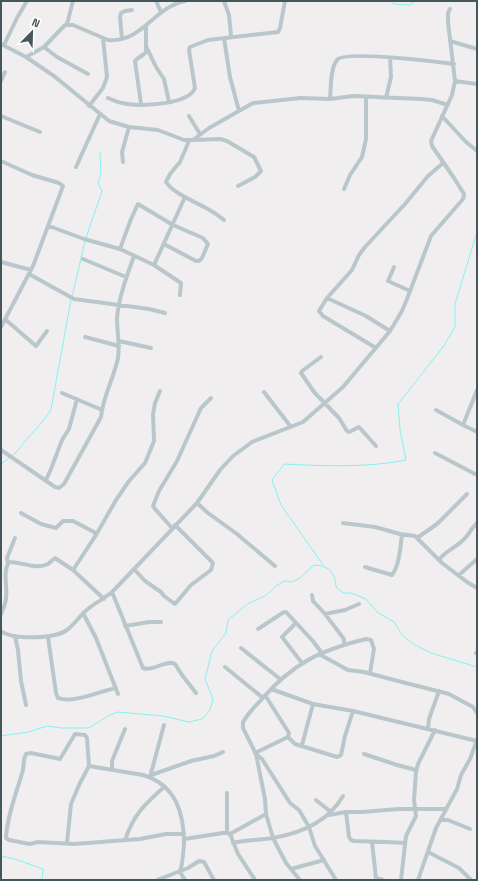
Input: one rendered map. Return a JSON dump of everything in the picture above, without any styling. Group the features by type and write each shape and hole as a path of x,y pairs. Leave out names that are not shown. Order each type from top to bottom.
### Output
{"street":[{"path":"27,1 3,45 26,57 54,76 109,121 129,127 158,130 179,139 220,139 227,141 254,157 261,171 255,177 238,186"},
{"path":"26,57 44,47 61,28 67,24 73,1"},
{"path":"156,1 162,12"},
{"path":"67,24 73,25 103,38 114,40 122,39 134,34 162,12 185,1"},
{"path":"224,1 229,15 231,36"},
{"path":"108,98 126,104 154,105 179,100 194,91 194,74 189,50 190,48 208,40 279,31 285,1"},
{"path":"1,631 16,636 48,637 60,634 67,630 83,613 112,592 197,503 220,470 245,446 307,420 313,412 343,387 390,330 402,311 431,236 463,198 464,194 432,146 431,141 452,95 455,81 448,22 448,13 450,9"},
{"path":"122,39 121,13 132,10"},
{"path":"146,25 147,48 156,67 164,79 169,102"},
{"path":"90,106 103,88 107,77 103,38"},
{"path":"224,38 230,77 239,111"},
{"path":"450,41 477,49"},
{"path":"44,47 57,57 88,74"},
{"path":"141,104 135,60 146,52 147,48"},
{"path":"330,99 333,72 336,60 340,58 357,56 454,64"},
{"path":"386,98 391,77 390,58"},
{"path":"1,81 5,72"},
{"path":"455,81 477,84"},
{"path":"224,220 208,208 185,197 168,186 166,182 170,174 180,162 191,140 253,103 301,98 330,99 353,96 432,100 448,105"},
{"path":"344,189 350,174 362,157 366,134 366,97"},
{"path":"76,166 100,114"},
{"path":"1,116 40,132"},
{"path":"189,116 200,134"},
{"path":"442,116 466,142 477,151"},
{"path":"123,162 122,152 129,127"},
{"path":"1,161 32,175 62,185 63,189 30,272 1,327"},
{"path":"376,348 320,314 319,311 327,298 352,270 359,255 365,247 405,204 428,176 443,163"},
{"path":"154,265 185,197"},
{"path":"120,249 138,204 173,225 203,238 208,244 202,258 199,261 196,261 164,244"},
{"path":"49,226 84,239 120,249 154,265 181,283 180,295"},
{"path":"1,450 55,487 59,488 64,484 100,421 103,402 114,375 118,357 119,341 117,321 123,284 134,256"},
{"path":"83,259 126,277"},
{"path":"1,262 30,272 74,298 165,313"},
{"path":"394,267 388,281 410,291"},
{"path":"327,298 366,316 390,330"},
{"path":"6,320 36,346 48,331"},
{"path":"85,337 119,346"},
{"path":"119,341 151,348"},
{"path":"321,357 301,373 314,392 339,418 347,431 349,432 359,428 376,446"},
{"path":"463,425 477,390"},
{"path":"73,570 96,535 116,500 145,462 154,441 153,414 155,403 160,391"},
{"path":"264,392 291,428"},
{"path":"62,393 102,410"},
{"path":"134,569 145,581 175,604 191,585 211,570 213,563 173,527 153,506 159,491 178,461 201,408 211,398"},
{"path":"46,480 60,443 69,429 77,399"},
{"path":"436,410 477,432"},
{"path":"436,453 477,475"},
{"path":"418,538 437,524 467,494"},
{"path":"197,503 275,566"},
{"path":"21,513 40,524 56,528 63,521 74,521 94,532 96,535"},
{"path":"343,522 375,527 418,538 439,560 477,588"},
{"path":"439,560 445,552 460,544 477,523"},
{"path":"365,567 392,575 395,572 402,534"},
{"path":"1,614 6,599 5,578 8,563 7,558 15,538"},
{"path":"8,563 12,562 29,566 40,566 55,558 73,570 104,599"},
{"path":"459,575 477,559"},
{"path":"112,592 143,668 148,669 170,662 175,664 196,693"},
{"path":"312,595 313,601 326,614 344,639 344,644"},
{"path":"326,614 345,610 359,604"},
{"path":"258,629 284,612 288,613 312,640 320,653 344,669 370,673 449,694 473,706 477,713"},
{"path":"83,613 96,638 118,694"},
{"path":"125,626 149,622 162,622"},
{"path":"296,623 282,637 302,663"},
{"path":"16,636 21,682 26,705"},
{"path":"48,637 58,698 63,700 82,697 116,688"},
{"path":"300,880 282,856 273,838 266,814 265,799 256,753 243,728 242,722 280,679 302,663 320,653 344,644 366,639 371,640 374,645 374,649 370,673"},
{"path":"241,648 280,679"},
{"path":"225,667 264,697 289,733 288,737 295,744 340,757 353,711"},
{"path":"271,689 313,704 353,711 477,740 470,759 440,820 418,880"},
{"path":"428,729 429,719 439,691"},
{"path":"302,746 313,704"},
{"path":"151,776 164,725"},
{"path":"112,769 112,761 125,729"},
{"path":"401,880 406,836 416,816 414,803 416,770 434,730"},
{"path":"67,843 71,804 78,785 89,766 87,738 77,734 73,736 60,759 31,753 26,754 6,838 9,840 30,844 38,842 67,843 125,840 166,834 184,834"},
{"path":"256,753 288,737"},
{"path":"151,776 191,761 214,756 223,752"},
{"path":"256,753 262,759 290,803 299,810 309,827 313,840 336,880"},
{"path":"364,754 416,770"},
{"path":"89,766 151,776 174,798 179,807 184,834 183,860 180,872 185,880"},
{"path":"125,840 130,826 141,808 164,787"},
{"path":"227,793 229,834 240,858 254,879 249,880"},
{"path":"233,843 244,840 273,838 309,827 330,814 343,796"},
{"path":"316,800 330,814"},
{"path":"330,814 398,809 446,809"},
{"path":"346,812 349,837 351,840 405,843"},
{"path":"184,839 229,834 266,814"},
{"path":"440,820 448,820 470,829"},
{"path":"372,842 376,879 383,880"},
{"path":"428,852 459,868 472,880"},
{"path":"157,880 180,872 199,860 204,862 214,880"},
{"path":"291,869 324,860"}],"waterway":[{"path":"390,1 394,4 410,5 415,1"},
{"path":"86,238 102,191 98,183 101,173 100,153"},
{"path":"323,565 281,505 272,480 284,464 330,466 391,463 406,460 400,430 398,404 443,347 455,327 455,304 477,232"},
{"path":"72,297 85,241"},
{"path":"12,456 43,421 51,409 71,300"},
{"path":"1,464 9,458"},
{"path":"1,736 28,732 47,726 61,728 89,728 108,716 118,712 163,716 189,722 202,719 210,710 213,699 205,679 212,651 226,633 228,620 249,603 265,596 284,581 292,582 300,578 314,565 327,568 333,574 336,587 343,593 351,593 366,599 377,612 394,622 403,636 415,645 431,653 477,667"},
{"path":"1,856 15,859 43,869 42,880"}]}
